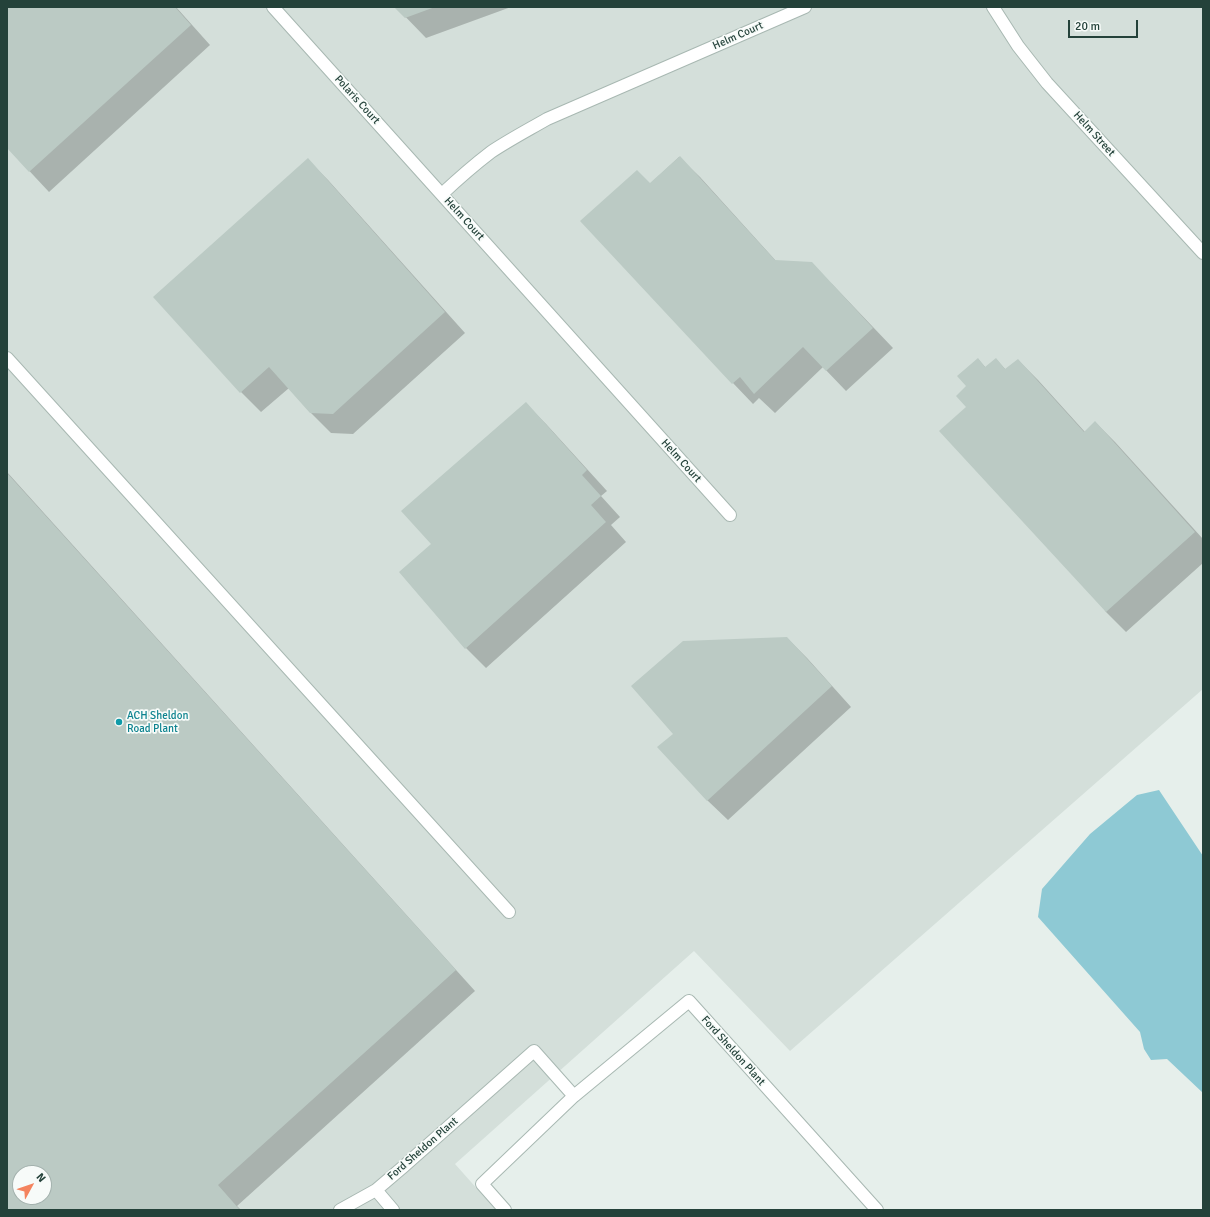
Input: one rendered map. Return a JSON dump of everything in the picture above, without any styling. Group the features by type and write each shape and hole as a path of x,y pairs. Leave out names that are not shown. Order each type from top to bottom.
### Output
{"street":[{"name":"Polaris Court","path":"273,7 442,194"},
{"name":"Helm Court","path":"730,516 442,194 491,152 547,119 805,7"},
{"name":"Helm Street","path":"993,7 1018,46 1047,83 1203,253"},
{"path":"7,358 509,912"},
{"name":"Ford Sheldon Plant","path":"505,1210 482,1184 574,1096 689,1001 877,1210"},
{"name":"Ford Sheldon Plant","path":"376,1190 534,1051 574,1096"},
{"path":"340,1210 376,1190 392,1210"}],"shaded area":[{"path":"7,7 1203,7 1203,689 790,1051 694,951 455,1164 496,1210 7,1210"}],"water":[{"path":"1159,790 1203,856 1203,1093 1167,1059 1151,1060 1144,1049 1140,1032 1038,917 1042,889 1090,834 1137,795"}],"building":[{"path":"7,7 175,7 191,25 29,172 7,148"},
{"path":"394,7 435,7 405,18"},
{"path":"680,156 775,260 812,262 873,328 826,371 803,347 754,394 740,377 732,384 580,221 637,170 650,183"},
{"path":"308,158 445,312 333,414 310,413 269,367 240,393 153,297"},
{"path":"978,358 985,367 996,358 1005,369 1018,359 1084,432 1095,421 1195,532 1106,612 939,431 966,407 956,396 966,386 957,376"},
{"path":"526,402 587,470 582,475 601,496 591,505 606,522 465,649 399,572 431,544 401,511"},
{"name":"ACH Sheldon Road Plant","path":"7,473 456,970 218,1185 240,1210 7,1210"},
{"path":"787,637 832,686 707,801 657,747 673,734 631,686 683,641"}],"place":[{"name":"ACH Sheldon Road Plant","path":"119,722"}]}
